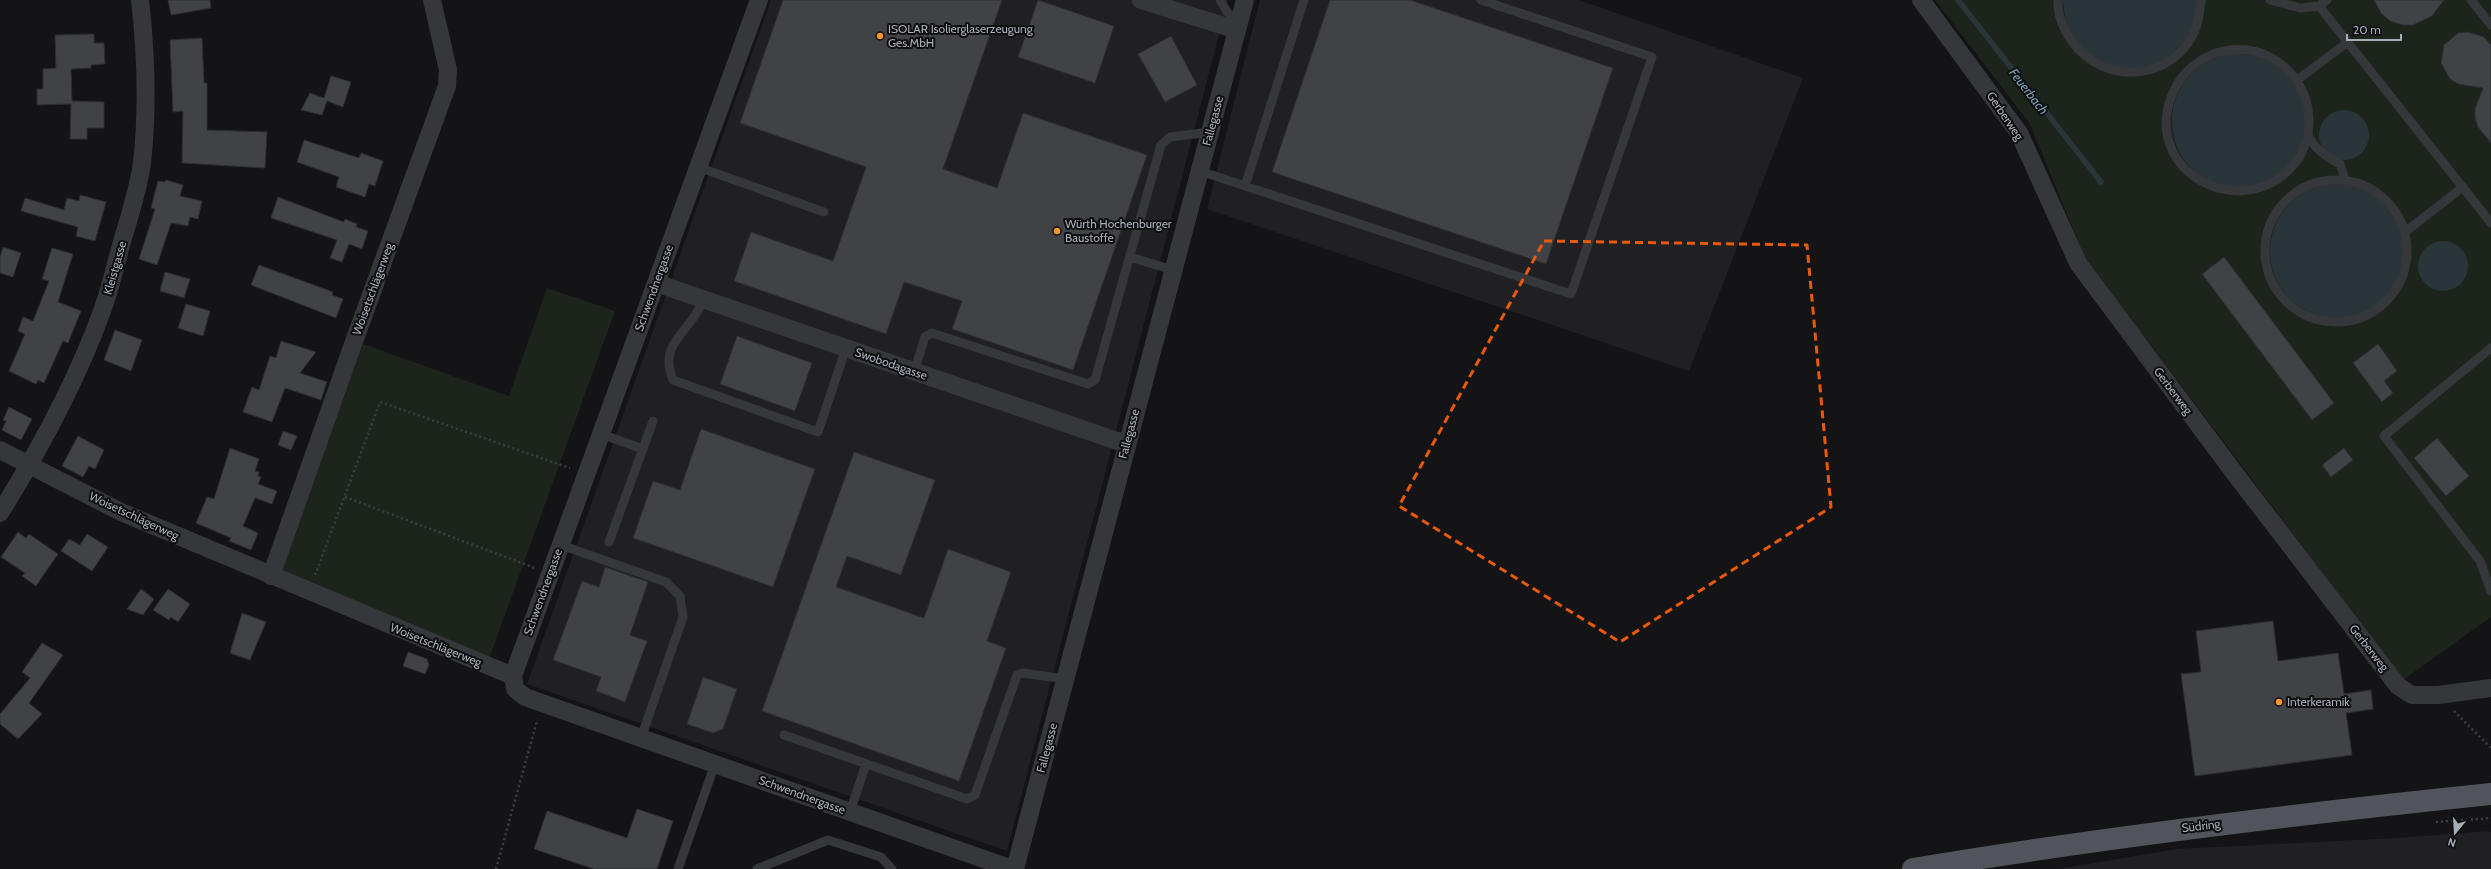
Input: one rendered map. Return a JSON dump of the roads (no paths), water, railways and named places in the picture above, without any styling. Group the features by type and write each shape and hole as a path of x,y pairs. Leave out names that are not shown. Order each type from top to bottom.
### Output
{"main road":[{"name":"Südring","path":"1913,869 2036,848 2198,826 2491,794"}],"street":[{"name":"Kleistgasse","path":"0,513 30,465 64,400 103,310 136,193 142,163 144,122 144,54 140,0"},
{"name":"Woisetschlägerweg","path":"271,576 358,329 448,86 448,70 432,0"},
{"name":"Schwendnergasse","path":"759,0 512,676 515,689 525,697 1012,869"},
{"path":"1141,0 1237,30"},
{"name":"Fallegasse","path":"1015,869 1126,444 1245,0"},
{"name":"Gerberweg","path":"1921,0 2019,133 2078,263 2236,475 2398,686 2412,694 2438,695 2491,688"},
{"name":"Swobodagasse","path":"656,284 1126,444"},
{"name":"Woisetschlägerweg","path":"0,450 121,512 512,676"}],"lane":[{"path":"1220,0 1237,30"},
{"path":"1245,186 1304,0"},
{"path":"1200,171 1571,294 1652,57 1481,0"},
{"path":"2058,0 2062,25 2071,44 2086,59 2106,69 2126,73 2148,71 2168,62 2179,53 2194,34 2200,17 2201,0"},
{"path":"2270,0 2300,8 2320,6 2327,0"},
{"path":"2470,0 2491,25"},
{"path":"2320,6 2491,222"},
{"path":"2296,80 2348,42"},
{"path":"2227,50 2247,50 2266,55 2283,65 2296,80 2308,107 2308,136 2300,157 2285,174 2266,186 2244,192 2222,190 2201,182 2183,167 2172,148 2166,126 2168,104 2176,83 2191,66 2208,55 2227,50"},
{"path":"2179,53 2191,66"},
{"path":"914,372 925,337 932,333 1088,384 1095,380 1164,140 1170,137 1210,132"},
{"path":"2308,136 2321,152 2340,164 2345,180"},
{"path":"698,167 824,212"},
{"path":"2345,180 2365,186 2383,197 2397,213 2405,232 2408,254 2403,277 2392,296 2375,312 2354,321 2331,323 2309,318 2289,306 2275,288 2266,267 2265,244 2270,222 2283,203 2301,189 2322,181 2345,180"},
{"path":"2405,232 2463,187"},
{"path":"1130,257 1173,270"},
{"path":"702,300 699,312 671,346 667,367 673,380 818,432 846,348"},
{"path":"2491,348 2384,436 2480,560 2491,591"},
{"path":"609,542 653,421"},
{"path":"601,434 643,450"},
{"path":"560,545 666,582 680,596 683,617 641,738"},
{"path":"784,735 967,799 972,798 975,795 1017,675 1023,673 1065,679"},
{"path":"678,869 715,764"},
{"path":"850,812 866,764"},
{"path":"757,869 828,840 881,857 892,869"}],"waterway":[{"name":"Feuerbach","path":"1958,0 2101,182"}],"place":[{"name":"ISOLAR Isolierglaserzeugung Ges.MbH","path":"880,36"},
{"name":"Würth Hochenburger Baustoffe","path":"1057,231"},
{"name":"Interkeramik","path":"2279,702"}]}
